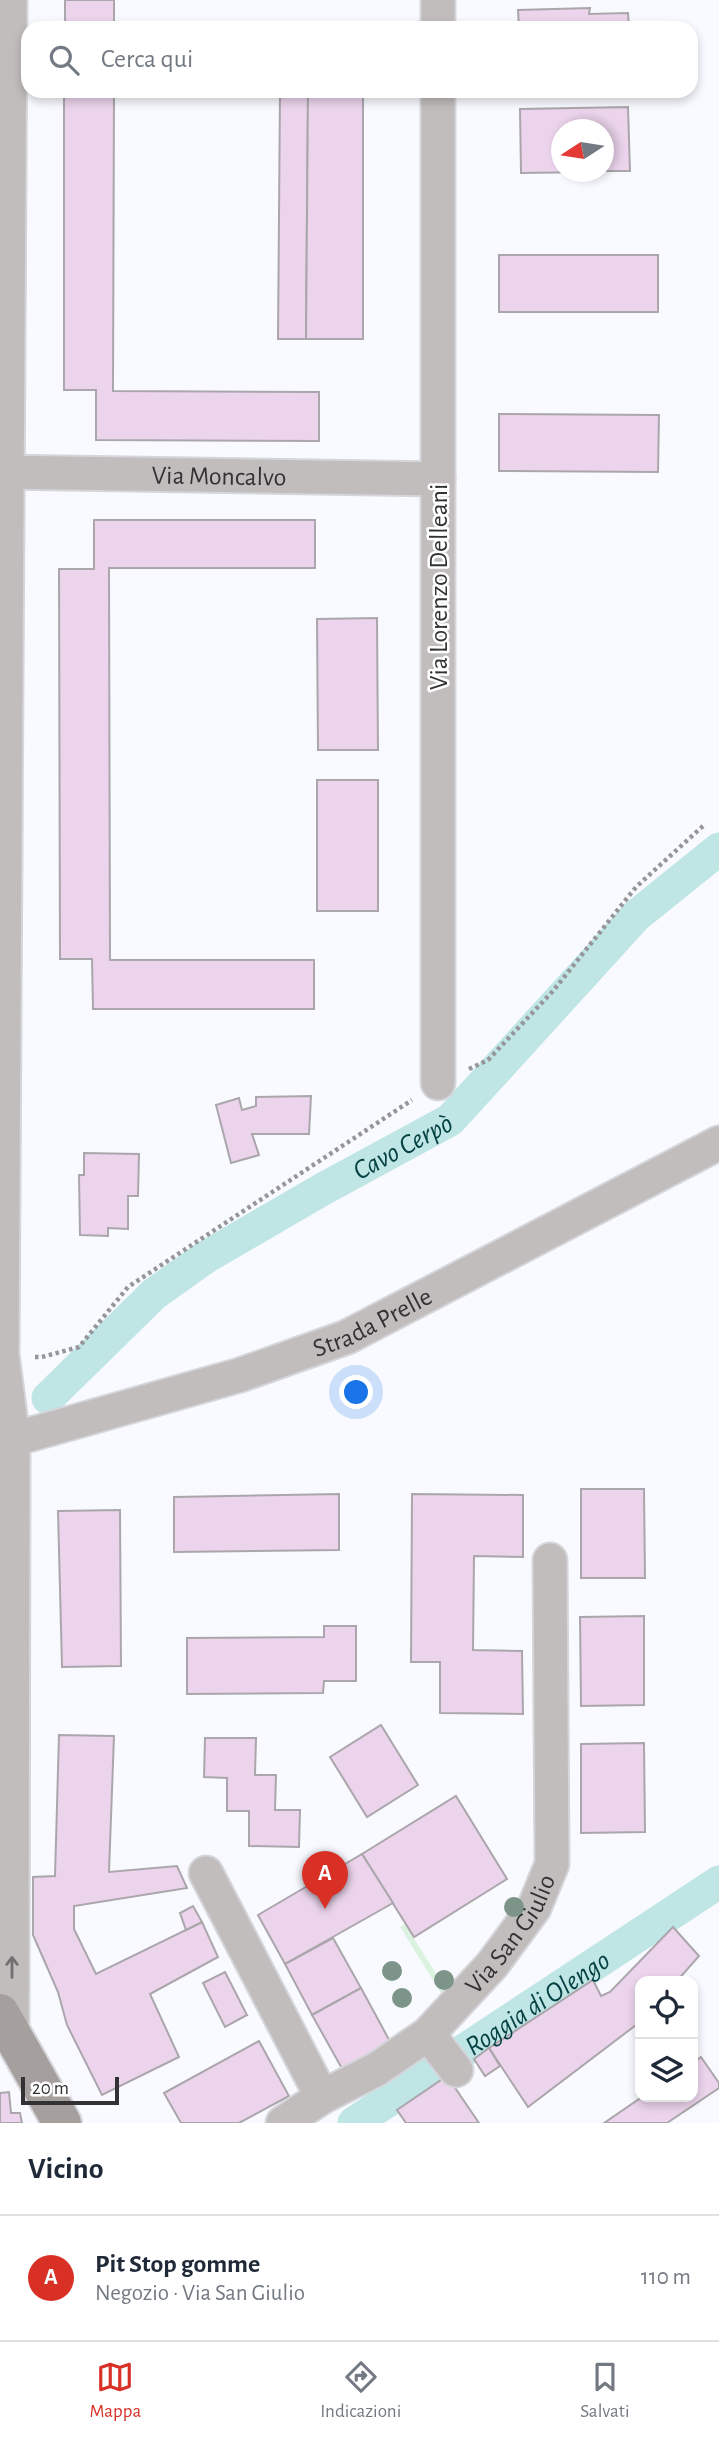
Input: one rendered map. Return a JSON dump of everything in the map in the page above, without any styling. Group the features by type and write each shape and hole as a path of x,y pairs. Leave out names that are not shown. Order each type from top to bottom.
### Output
{"street":[{"path":"10,0 4,472 1,1199 12,1773 6,2024 62,2123"},
{"path":"438,0 438,21"},
{"name":"Via Lorenzo Delleani","path":"438,98 438,1083"},
{"name":"Via Moncalvo","path":"4,472 438,479"},
{"name":"Strada Prelle","path":"6,1441 240,1375 347,1337 719,1143"},
{"name":"Via San Giulio","path":"283,2123 322,2097 377,2069 442,2052 492,1965 534,1908 552,1864 550,1560"},
{"path":"206,1873 322,2097"}],"path":[{"path":"2,1354 42,1357 79,1348 128,1287 438,1083 488,1060 553,991 636,887 703,826"}],"green space":[{"path":"405,1924 445,1988 441,1993 400,1927"}],"building":[{"path":"65,0 114,0 114,21 65,21"},
{"path":"590,8 589,14 628,13 629,21 519,21 518,10"},
{"path":"64,98 114,98 113,391 319,392 319,441 96,440 96,390 64,390"},
{"path":"280,98 308,98 306,339 278,339"},
{"path":"308,98 363,98 363,339 306,339"},
{"path":"628,107 630,171 614,171 614,119 551,119 551,173 521,173 520,109"},
{"path":"499,255 658,255 658,312 499,312"},
{"path":"499,414 659,415 658,472 499,471"},
{"path":"94,520 315,520 315,568 109,568 110,960 314,960 314,1009 93,1009 92,959 60,959 59,569 94,569"},
{"path":"377,618 378,750 318,750 317,619"},
{"path":"317,780 378,780 378,911 317,911"},
{"path":"311,1096 309,1134 252,1134 259,1155 231,1163 216,1105 239,1098 242,1110 256,1106 256,1097"},
{"path":"84,1153 139,1154 138,1196 128,1196 128,1229 108,1228 108,1236 80,1235 79,1175 84,1175"},
{"path":"581,1489 644,1489 645,1578 581,1578"},
{"path":"339,1494 339,1550 174,1552 174,1497"},
{"path":"412,1494 523,1495 523,1557 474,1556 473,1650 522,1651 523,1714 440,1713 440,1662 411,1662"},
{"path":"120,1510 121,1666 62,1667 58,1511"},
{"path":"644,1616 644,1705 581,1706 580,1617"},
{"path":"324,1626 356,1626 356,1681 324,1681 323,1693 187,1694 187,1638 324,1637"},
{"path":"381,1725 418,1785 367,1817 330,1757"},
{"path":"59,1735 114,1736 109,1872 177,1866 187,1888 74,1906 74,1929 96,1974 202,1922 218,1957 150,1994 179,2057 102,2095 67,2025 58,1992 33,1935 33,1877 55,1876"},
{"path":"205,1738 256,1738 255,1775 276,1775 275,1810 300,1810 299,1847 249,1846 249,1811 227,1811 227,1778 204,1777"},
{"path":"644,1743 645,1832 581,1833 581,1744"},
{"path":"456,1796 507,1879 414,1937 362,1854"},
{"path":"362,1854 393,1903 285,1964 258,1915"},
{"path":"193,1906 202,1922 186,1930 180,1913"},
{"path":"673,1927 699,1956 681,1976 635,1976 635,2026 528,2107 489,2048 593,1980 601,1996 610,1992"},
{"path":"333,1938 361,1988 312,2015 285,1964"},
{"path":"225,1972 247,2015 225,2027 203,1983"},
{"path":"361,1988 393,2047 345,2074 312,2015"},
{"path":"259,2041 289,2096 239,2123 181,2123 164,2093"},
{"path":"489,2048 500,2066 485,2076 474,2059"},
{"path":"701,2057 719,2083 719,2088 667,2123 604,2123 635,2102 698,2102 698,2059"},
{"path":"447,2076 479,2123 406,2123 397,2110"},
{"path":"9,2092 11,2113 20,2113 22,2123 0,2123 0,2093"}],"waterway":[{"name":"Cavo Cerpò","path":"48,1398 154,1294 206,1257 450,1120 636,916 719,849"},
{"name":"Roggia di Olengo","path":"354,2123 719,1882"}],"place":[{"name":"Pit Stop gomme","path":"325,1909"}]}
